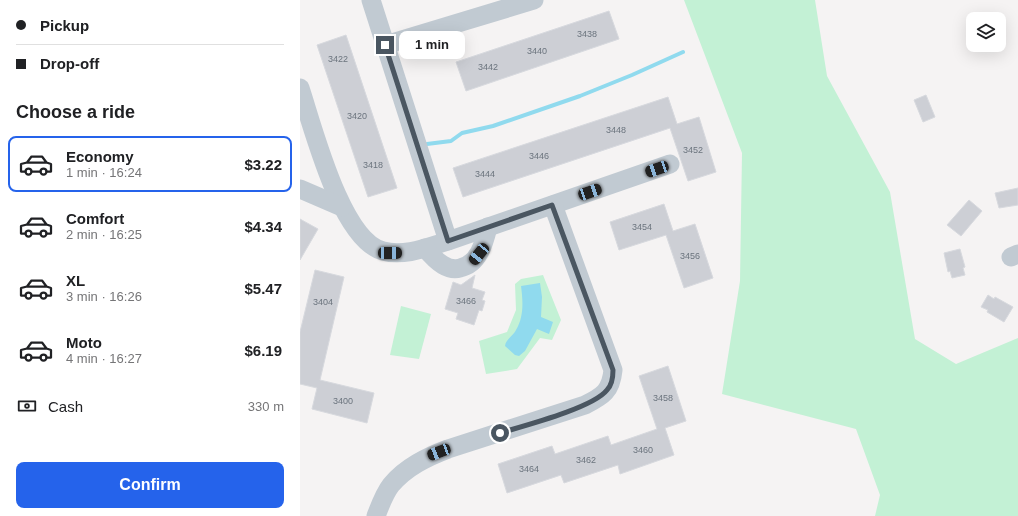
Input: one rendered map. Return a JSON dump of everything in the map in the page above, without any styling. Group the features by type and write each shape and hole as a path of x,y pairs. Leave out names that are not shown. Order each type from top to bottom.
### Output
{"street":[{"path":"371,0 448,241"},
{"path":"385,45 534,0"},
{"path":"300,88 342,207 362,238 376,249 390,253 401,253 448,241 670,164"},
{"path":"300,189 342,207"},
{"path":"376,516 391,486 406,471 430,456 585,405 599,398 608,390 612,382 613,370 552,205"},
{"path":"425,248 438,262 444,266 458,269 467,266 479,254 488,227"}],"green space":[{"path":"684,0 815,0 827,76 890,192 915,339 956,364 1018,338 1018,516 875,516 880,495 856,429 722,394 740,281 742,153"},
{"path":"543,275 561,320 552,340 540,338 517,369 486,374 479,341 507,332 516,310 515,284 521,279"},
{"path":"401,306 431,314 419,359 390,355"}],"water":[{"path":"540,283 542,297 541,317 553,322 549,334 537,329 525,351 519,356 515,355 505,346 519,325 522,314 521,286"}],"building":[{"path":"609,11 619,39 466,91 456,62"},
{"path":"346,35 397,188 368,197 317,45"},
{"path":"926,95 935,117 923,122 914,100"},
{"path":"668,97 677,124 699,117 716,172 688,181 670,128 463,197 453,168"},
{"path":"1018,188 1018,205 999,208 995,193"},
{"path":"969,200 982,211 961,236 947,225"},
{"path":"664,204 673,231 695,224 713,278 684,288 666,235 619,250 610,222"},
{"path":"300,219 318,229 300,260"},
{"path":"960,249 965,267 963,268 965,275 952,278 950,271 948,272 944,253"},
{"path":"315,270 344,277 320,380 374,393 367,423 312,409 317,388 300,384 300,332"},
{"path":"475,275 472,288 485,292 482,300 485,301 482,311 479,310 474,325 456,319 458,313 445,309 453,282 461,285"},
{"path":"988,295 994,299 995,297 1013,307 1004,322 987,312 988,310 981,307"},
{"path":"668,366 686,421 665,428 674,455 620,474 618,465 564,483 561,475 507,493 498,464 552,446 555,454 608,436 611,445 657,429 639,376"}],"waterway":[{"path":"427,144 451,141 462,133 493,126 580,96 683,52"}],"route":[{"path":"385,45 448,241 552,205 613,370 612,382 608,390 599,398 585,405 500,433"}]}
